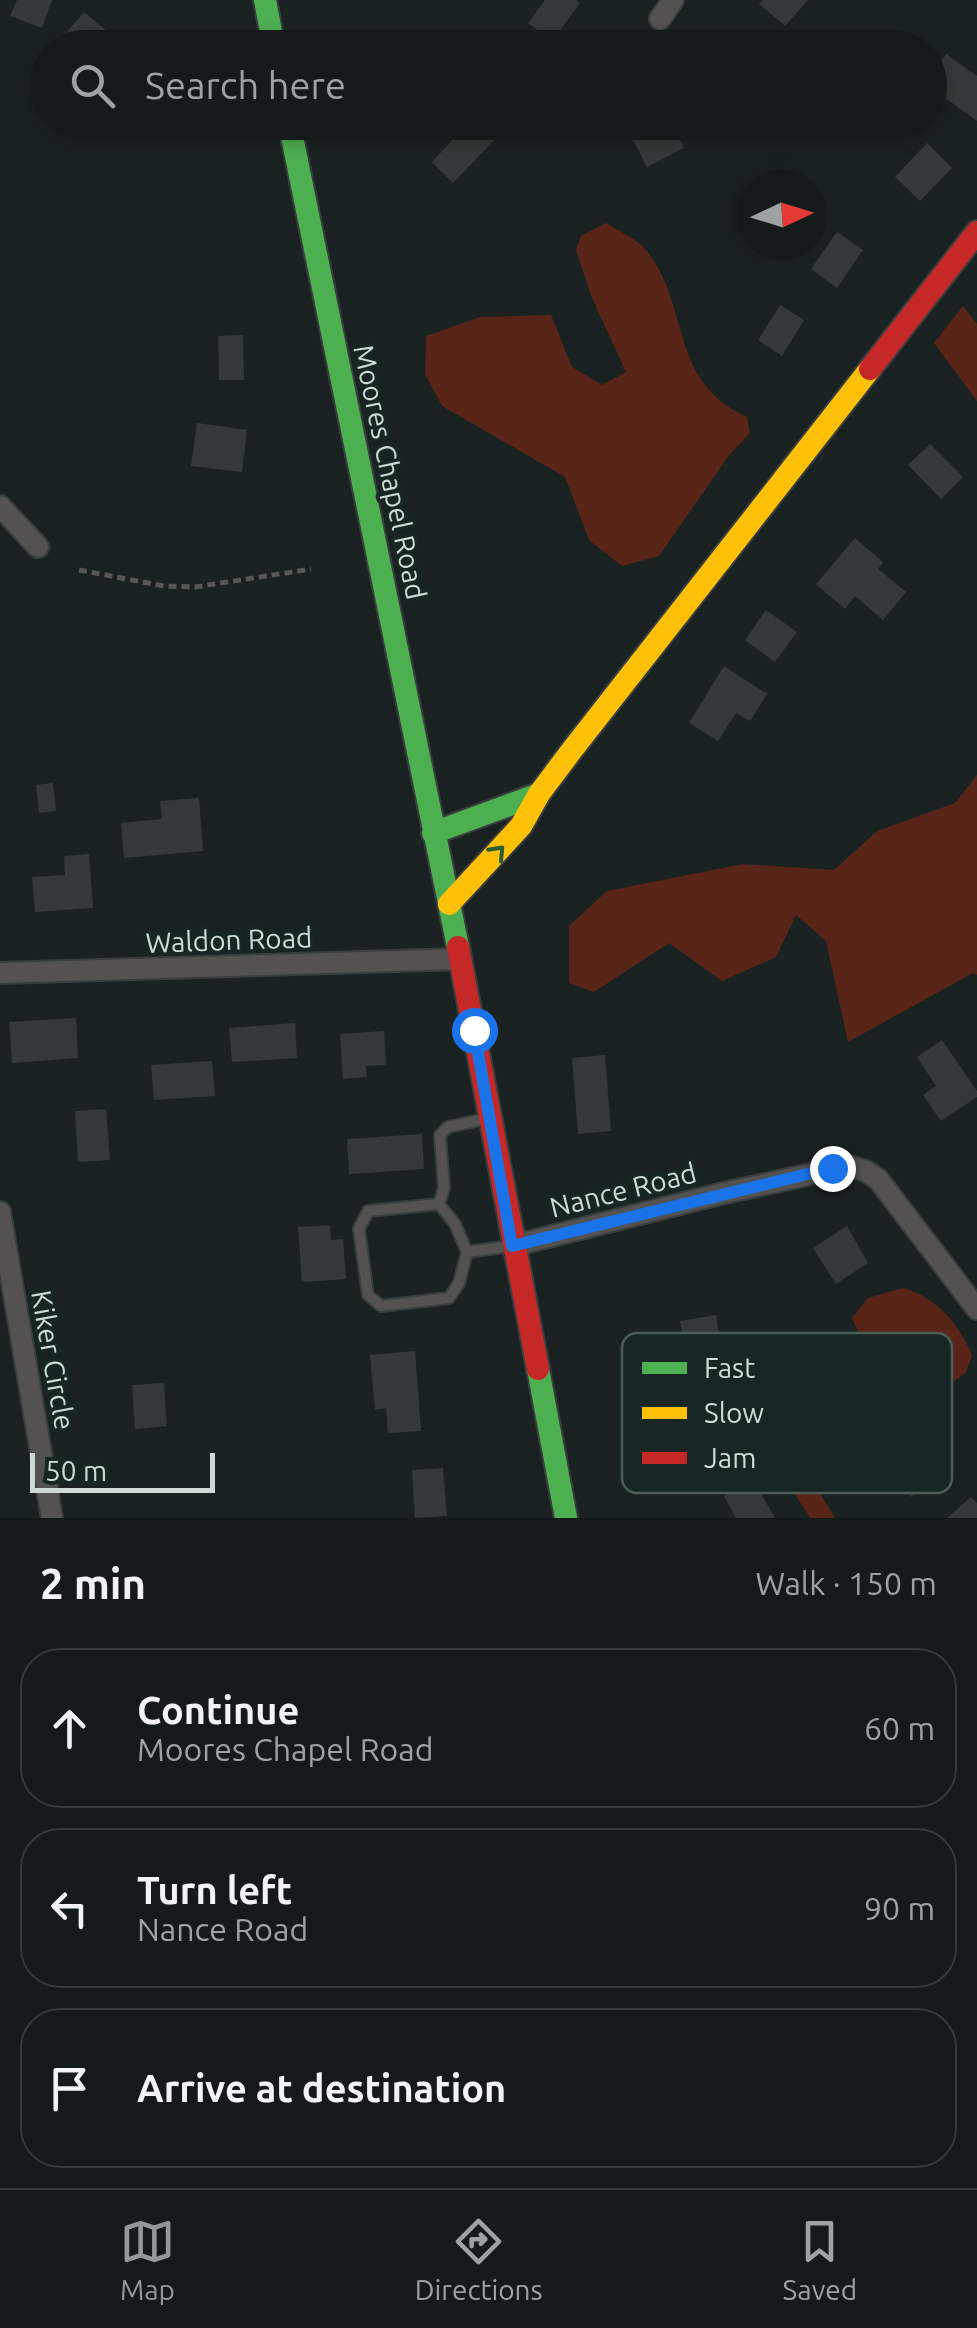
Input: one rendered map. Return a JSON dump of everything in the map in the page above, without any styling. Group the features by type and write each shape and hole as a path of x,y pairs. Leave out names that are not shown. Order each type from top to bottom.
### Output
{"main road":[{"path":"265,0 271,30"},
{"name":"Moores Chapel Road","path":"293,140 460,959 566,1518"},
{"path":"449,904 522,826 539,794 977,232"},
{"path":"434,833 539,794"}],"street":[{"path":"660,18 673,0"},
{"path":"0,506 38,547"},
{"name":"Waldon Road","path":"0,974 460,959"},
{"name":"Nance Road","path":"512,1246 724,1192 849,1166 878,1180 977,1309"},
{"name":"Kiker Circle","path":"0,1212 52,1518"}],"lane":[{"path":"439,1204 444,1188 440,1135 448,1127 490,1118"},
{"path":"439,1204 467,1252 459,1283 449,1298 381,1306 368,1296 359,1229 368,1212 439,1204"},
{"path":"467,1252 512,1246"}],"path":[{"path":"79,570 164,586 195,587 311,569"}],"shaded area":[{"path":"606,223 645,249 670,294 692,363 722,402 747,417 750,433 730,454 659,556 622,566 589,540 565,477 442,406 425,374 426,336 480,317 551,315 572,367 602,385 626,372 592,298 576,250 581,236"},
{"path":"963,306 977,324 977,401 934,343"},
{"path":"977,775 977,975 973,973 848,1042 826,941 796,915 776,957 722,981 669,943 594,992 569,983 569,926 607,891 743,864 834,870 877,831 955,803"},
{"path":"903,1288 936,1305 961,1333 972,1355 966,1372 952,1383 952,1333 858,1333 852,1318 868,1298"},
{"path":"794,1493 820,1493 835,1518 810,1518"}],"building":[{"path":"17,0 52,0 42,28 10,16"},
{"path":"545,0 580,3 560,30 537,30 528,23"},
{"path":"763,0 808,0 785,26 759,4"},
{"path":"84,12 106,30 68,30"},
{"path":"947,55 977,76 977,121 947,99"},
{"path":"452,140 494,140 453,183 432,162"},
{"path":"633,140 680,140 684,148 647,167"},
{"path":"927,143 952,168 920,201 895,177"},
{"path":"837,232 863,250 837,288 811,269 817,260 827,260 827,246"},
{"path":"780,305 804,320 782,356 758,340"},
{"path":"243,335 244,380 219,380 218,336"},
{"path":"197,423 247,430 242,472 191,466"},
{"path":"930,444 963,477 941,499 908,465"},
{"path":"855,538 883,562 878,569 906,592 883,620 855,596 845,609 816,584"},
{"path":"766,610 797,632 775,662 745,640"},
{"path":"724,666 767,694 750,721 736,713 718,741 689,723"},
{"path":"53,783 56,811 39,813 36,785"},
{"path":"199,798 203,851 124,858 121,823 162,819 160,801"},
{"path":"89,854 93,908 35,912 32,877 65,875 64,856"},
{"path":"76,1018 78,1058 12,1063 9,1022"},
{"path":"295,1023 297,1058 232,1062 229,1028"},
{"path":"384,1031 386,1065 366,1066 367,1077 343,1079 340,1034"},
{"path":"942,1040 977,1091 977,1097 941,1121 923,1095 936,1086 917,1057"},
{"path":"605,1055 611,1131 578,1134 572,1058"},
{"path":"212,1061 215,1096 154,1100 151,1065"},
{"path":"106,1109 110,1160 78,1162 75,1111"},
{"path":"422,1134 424,1169 349,1174 347,1139"},
{"path":"330,1225 331,1240 343,1239 346,1279 302,1282 298,1227"},
{"path":"847,1226 868,1263 836,1284 813,1248"},
{"path":"716,1315 719,1333 682,1333 680,1321"},
{"path":"415,1351 421,1431 388,1433 386,1408 375,1410 370,1355"},
{"path":"164,1383 167,1426 135,1429 132,1385"},
{"path":"443,1468 447,1516 415,1518 412,1470"},
{"path":"761,1493 775,1518 736,1518 724,1496"},
{"path":"971,1497 977,1503 977,1518 947,1518"}],"traffic: fast":[{"path":"265,0 271,30"},
{"path":"293,140 458,947"},
{"path":"433,833 539,794"},
{"path":"538,1369 566,1518"}],"traffic: slow":[{"path":"449,904 521,826 572,750 870,369"}],"traffic: jam":[{"path":"870,369 977,232"},
{"path":"458,947 538,1369"}],"route":[{"path":"474,1030 512,1246 832,1168"}]}
